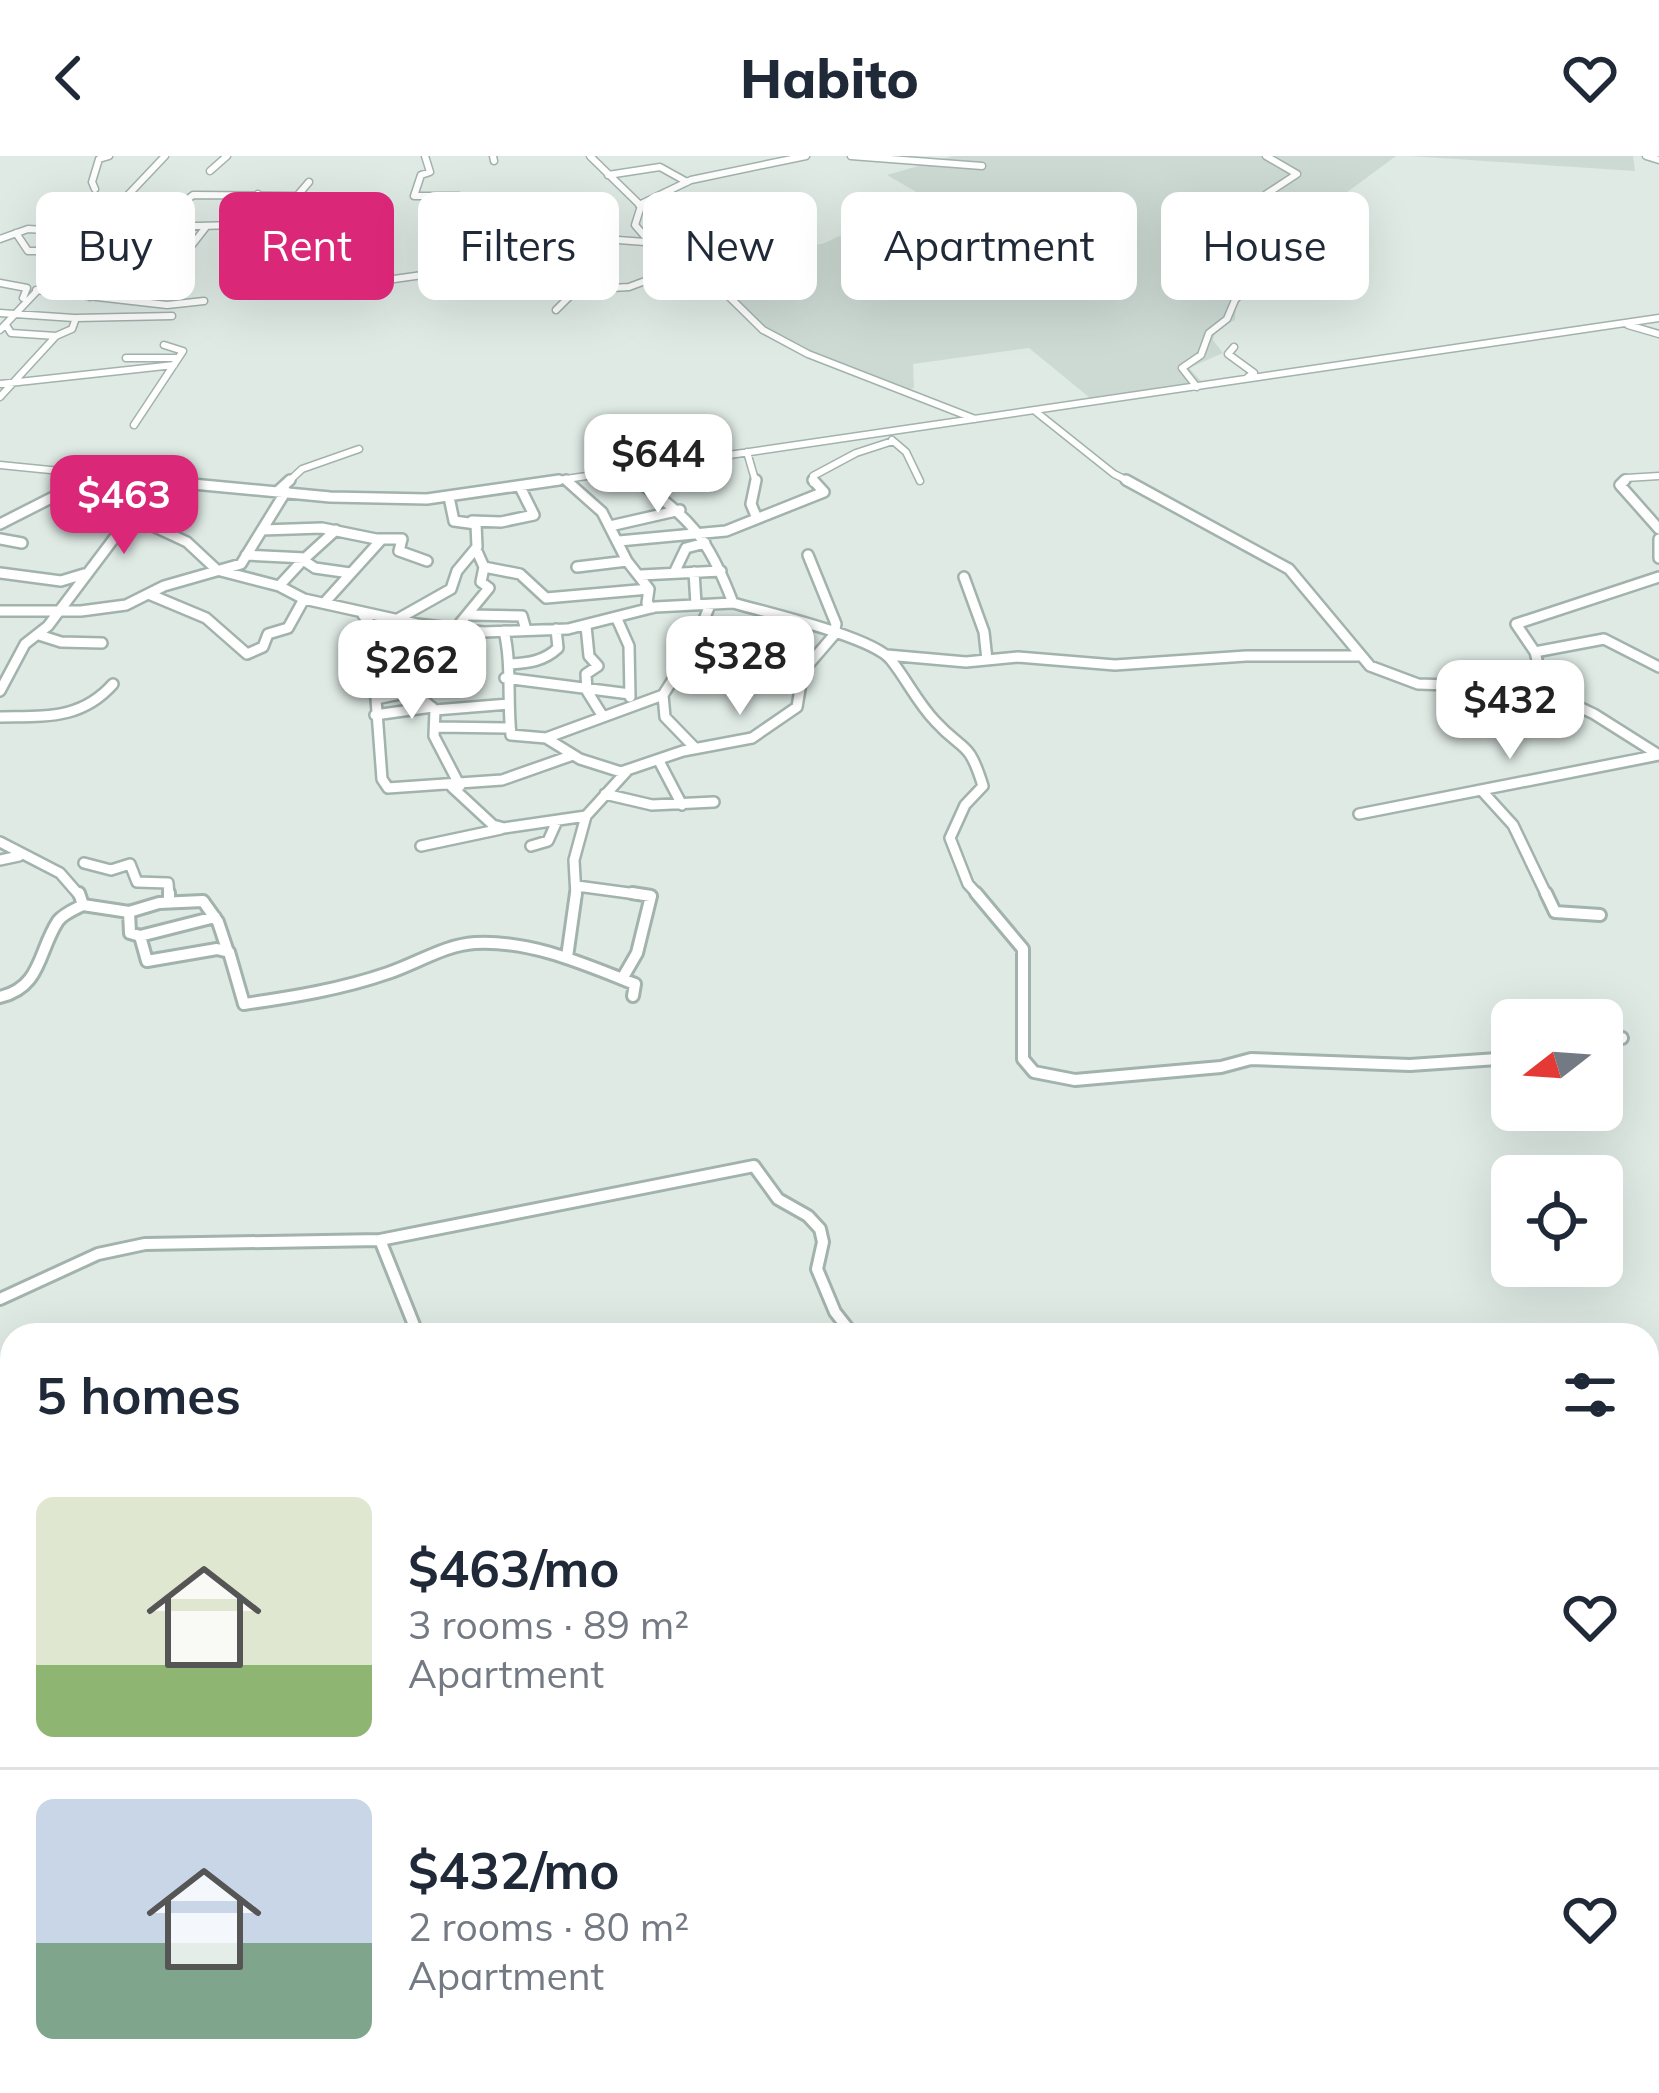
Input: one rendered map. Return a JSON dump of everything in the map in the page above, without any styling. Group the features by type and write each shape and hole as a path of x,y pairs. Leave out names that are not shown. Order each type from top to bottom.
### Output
{"street":[{"path":"95,189 92,182 99,160 109,156"},
{"path":"130,192 165,156"},
{"path":"210,171 227,156"},
{"path":"418,196 414,196 420,176 430,172 425,156"},
{"path":"593,156 639,205"},
{"path":"639,205 687,182 806,156"},
{"path":"851,156 982,166"},
{"path":"1197,387 1182,368 1201,355 1209,333 1227,319 1235,300 1256,276 1258,252 1271,223 1265,195 1297,175 1266,156"},
{"path":"1646,156 1659,160"},
{"path":"608,175 664,168 687,182"},
{"path":"300,192 309,182"},
{"path":"639,205 635,225 643,237"},
{"path":"195,228 219,226"},
{"path":"195,241 206,227"},
{"path":"0,239 36,229"},
{"path":"16,233 28,251 36,251"},
{"path":"394,279 451,271 489,241 564,242 578,237 643,242"},
{"path":"556,310 563,297 576,289 629,288 643,282"},
{"path":"0,283 27,288 13,314"},
{"path":"36,290 3,327 11,333 56,336"},
{"path":"114,300 204,301"},
{"path":"732,300 763,330 808,354 975,419"},
{"path":"131,317 137,303"},
{"path":"0,314 172,316"},
{"path":"0,397 56,336 72,328 76,318"},
{"path":"0,465 403,501 449,497 1659,318"},
{"path":"1622,323 1659,334"},
{"path":"134,425 183,349 164,345"},
{"path":"1234,347 1228,354 1254,374 1240,381"},
{"path":"126,358 176,362"},
{"path":"0,384 176,362"},
{"path":"1035,411 1114,474 1159,495 1236,544 1289,568 1359,656 1386,674 1418,684 1539,688 1594,713 1659,755"},
{"path":"879,432 906,452 920,481"},
{"path":"674,573 686,548 756,515 824,492 811,480 813,476 856,453 893,441"},
{"path":"0,611 116,607 164,586 241,564 282,491 302,469 359,449"},
{"path":"747,452 757,473 757,493 751,504 756,515"},
{"path":"622,471 680,510 721,571 734,603"},
{"path":"1659,476 1626,478 1620,485 1659,533 1659,559"},
{"path":"0,524 81,484 128,477"},
{"path":"0,691 25,644 39,635 158,479"},
{"path":"566,479 597,506 627,561 641,574 652,608"},
{"path":"449,497 454,520 501,523 534,515 520,487"},
{"path":"610,526 680,510"},
{"path":"129,515 187,542 217,570 365,615 459,628 556,629 588,626 652,608 734,603 887,655 958,662 1018,657 1115,665 1246,656 1359,656"},
{"path":"398,673 448,655 459,628 489,588 481,580 484,567 472,521"},
{"path":"262,530 336,530 378,539 400,538 399,551 427,562"},
{"path":"279,586 336,530"},
{"path":"0,539 22,543"},
{"path":"325,602 381,542 378,539"},
{"path":"619,541 702,539"},
{"path":"396,620 451,589 457,572 476,549"},
{"path":"247,555 304,559 315,568 350,573"},
{"path":"546,738 605,770 627,771 695,748 752,738 774,718 794,710 803,670 834,634 836,624 808,555"},
{"path":"577,567 627,561"},
{"path":"484,567 518,571 533,578 546,598 586,605 649,590"},
{"path":"641,574 721,571"},
{"path":"694,572 696,604"},
{"path":"0,573 61,581 86,573"},
{"path":"964,577 983,632 987,660"},
{"path":"1539,688 1543,684 1535,652 1516,623 1659,577"},
{"path":"151,595 206,618 247,654 263,647 268,634 288,628 304,599"},
{"path":"613,620 635,596"},
{"path":"695,748 665,717 663,695 691,651 710,604"},
{"path":"586,605 589,656 598,666 585,675 586,691 602,715"},
{"path":"365,615 363,619 386,642 384,656 448,655"},
{"path":"469,615 522,616 526,630"},
{"path":"613,620 629,646 630,699"},
{"path":"511,664 541,661 551,655 558,648 556,629"},
{"path":"504,631 511,664 505,678 512,717 507,728"},
{"path":"39,635 61,642 102,643"},
{"path":"1535,652 1604,640 1659,667"},
{"path":"887,655 906,688 976,760 983,786 965,805 950,838 968,884 1023,949 1023,1059 1034,1072 1076,1080 1221,1067 1251,1059 1411,1064 1491,1059"},
{"path":"393,656 400,681 433,709 434,736 456,787 493,825 504,829"},
{"path":"505,678 538,679 553,687 630,699 663,695"},
{"path":"0,717 69,715 94,704 113,684"},
{"path":"415,692 380,697 375,715 384,784 394,790 456,787 511,777 573,755"},
{"path":"507,728 512,736 546,738 630,699"},
{"path":"375,715 508,704"},
{"path":"470,706 478,718 475,728"},
{"path":"434,727 507,728"},
{"path":"1359,814 1659,755"},
{"path":"659,761 682,805"},
{"path":"567,957 577,886 574,853 586,815 627,771"},
{"path":"1484,792 1513,825 1556,912 1600,915"},
{"path":"605,794 652,805 714,802"},
{"path":"421,846 586,815"},
{"path":"531,846 548,841 556,821"},
{"path":"0,842 76,881 83,905"},
{"path":"0,860 20,856"},
{"path":"84,862 111,870 130,864 136,882 168,884 170,902"},
{"path":"577,886 651,896 637,953 622,979"},
{"path":"0,997 13,996 23,987 48,951 59,919 83,905 129,912 170,902 203,901 229,952 244,1004 389,973 463,944 539,948 637,986 633,996"},
{"path":"129,912 133,918 130,934 140,936 215,917"},
{"path":"140,936 147,961 229,952"},
{"path":"0,1299 98,1255 145,1244 339,1237 380,1240 754,1166 778,1199 808,1216 820,1229 823,1242 817,1269 844,1323"},
{"path":"380,1240 413,1323"}],"shaded area":[{"path":"953,156 1396,156 1347,192 1161,192 1161,300 1241,300 1235,320 1216,329 1213,340 1223,353 1189,368 1205,385 1090,398 1029,348 913,364 914,388 903,391 770,336 733,300 817,300 817,244 841,235 841,300 1137,300 1137,192 916,192 887,175"},
{"path":"1409,156 1633,156 1635,171"}]}
